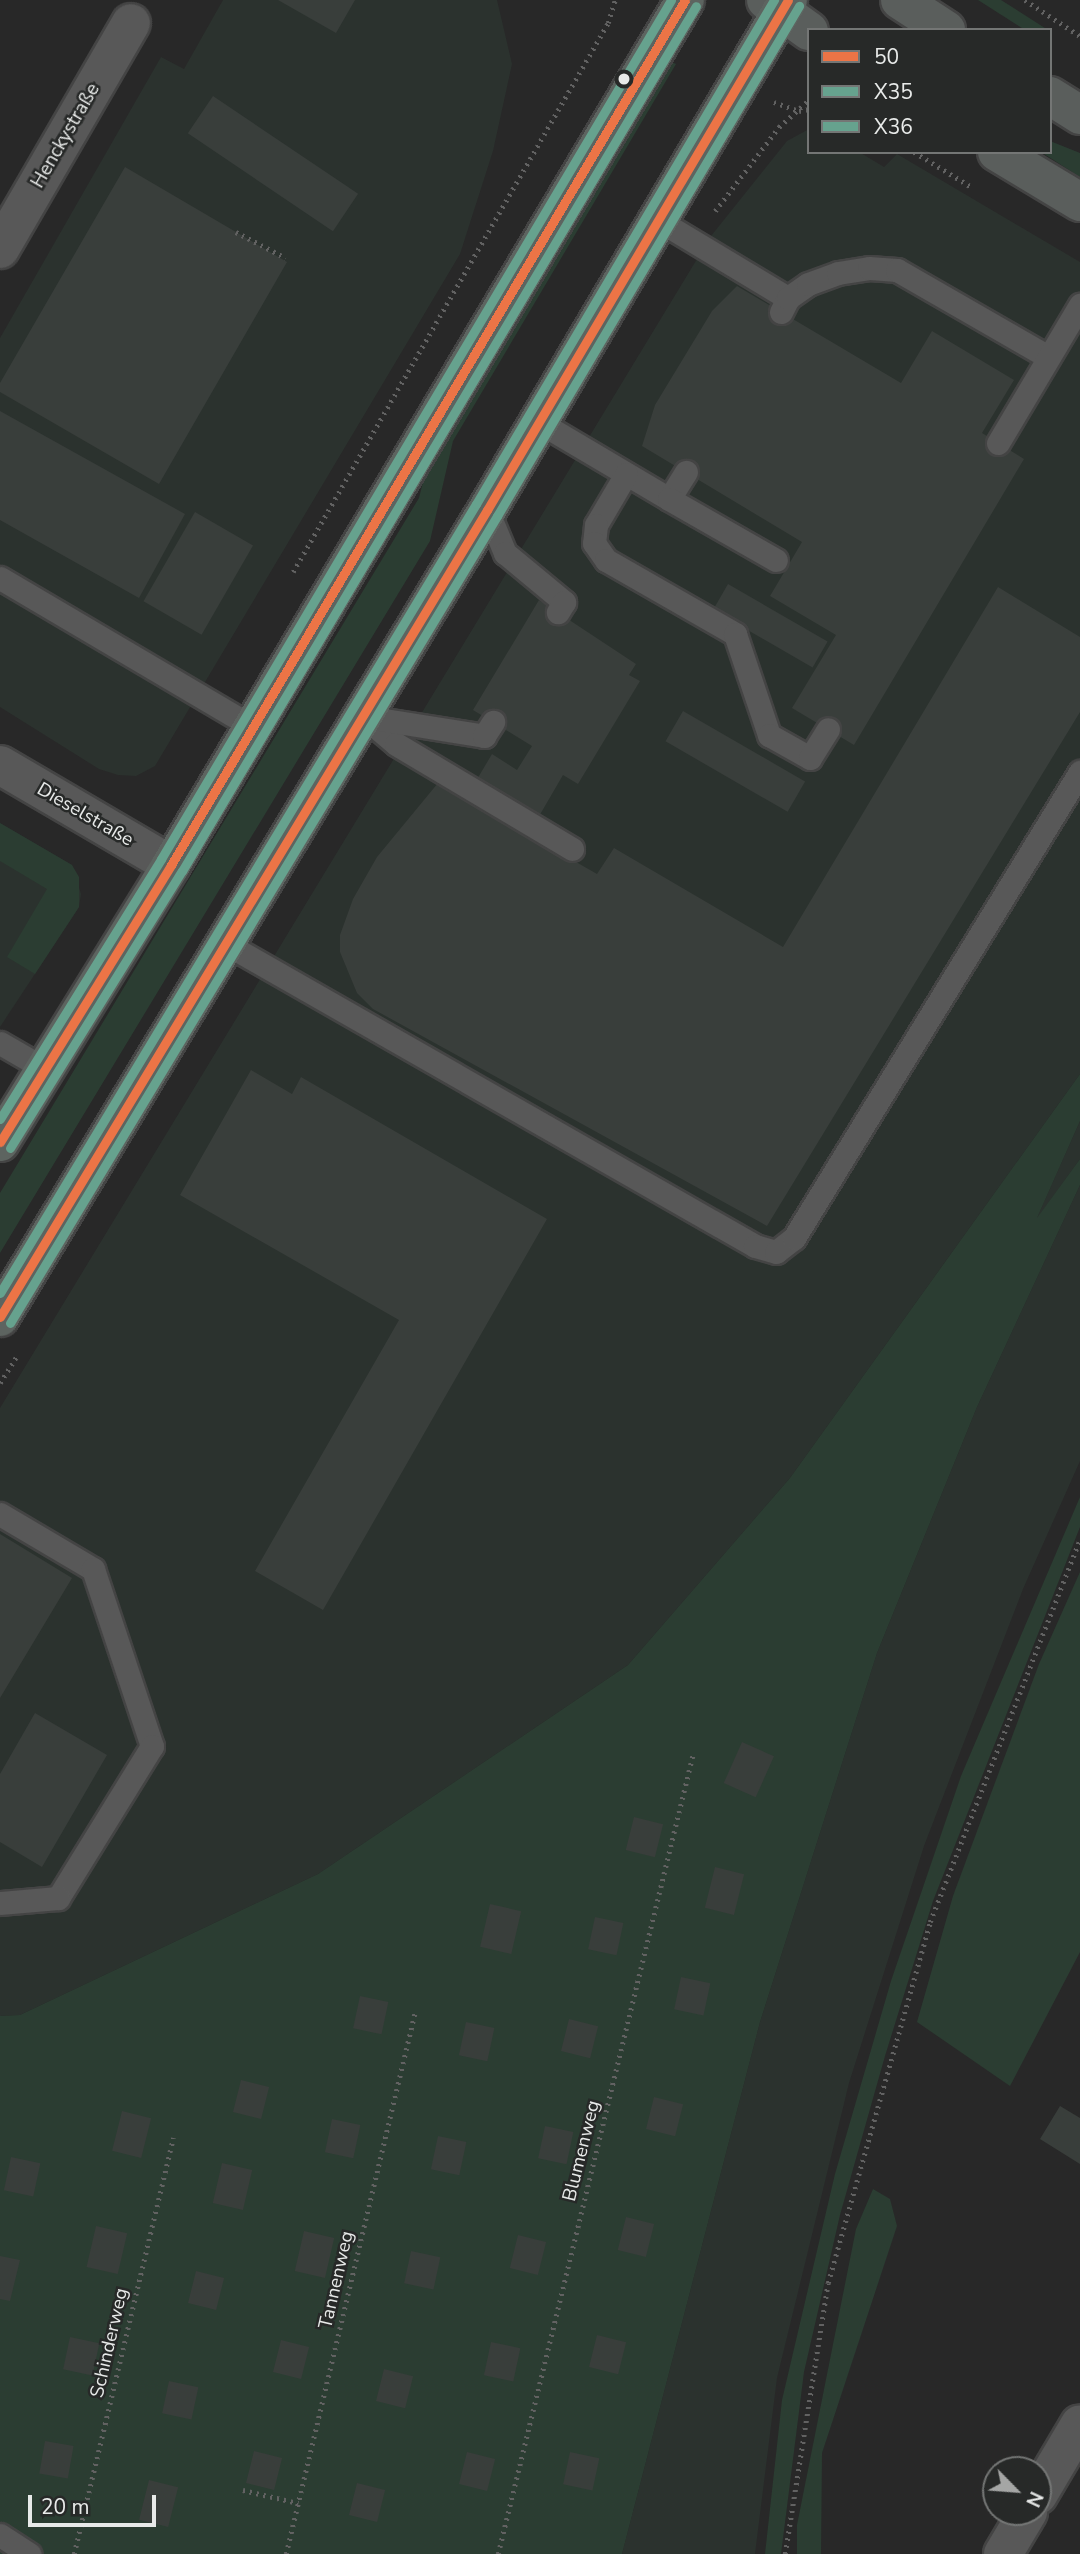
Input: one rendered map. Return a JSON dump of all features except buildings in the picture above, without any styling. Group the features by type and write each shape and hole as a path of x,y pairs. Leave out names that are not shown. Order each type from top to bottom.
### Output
{"main road":[{"path":"0,1142 171,864 685,0"},
{"path":"0,1317 223,942 363,716 786,10"}],"street":[{"path":"900,0 943,28"},
{"name":"Henckystraße","path":"0,249 131,23"},
{"path":"1052,97 1080,115"},
{"path":"1000,154 1080,202"},
{"name":"Dieselstraße","path":"0,765 171,864"},
{"path":"1052,2472 1080,2424"},
{"path":"1003,2554 1020,2526"}],"lane":[{"path":"658,220 784,305 808,284 838,273 869,268 897,270 1048,357"},
{"path":"998,443 1080,304"},
{"path":"539,422 776,560"},
{"path":"669,499 686,472"},
{"path":"626,474 596,525 594,542 606,561 735,634 769,735 810,758 828,729"},
{"path":"487,510 505,553 564,602 558,612"},
{"path":"0,578 253,727"},
{"path":"363,716 484,736 493,722"},
{"path":"363,716 396,744 572,849"},
{"path":"223,942 755,1246 776,1252 801,1227 1080,772"},
{"path":"0,1042 45,1069"},
{"path":"0,1514 93,1569 152,1746 58,1898 0,1903"},
{"path":"0,2535 29,2554"}],"path":[{"path":"292,574 608,23 615,0"},
{"path":"1025,0 1080,36"},
{"path":"807,102 799,111 807,109"},
{"path":"236,232 286,258"},
{"path":"785,2554 828,2283 930,1922 1080,1540"},
{"name":"Blumenweg","path":"498,2554 693,1754"},
{"name":"Tannenweg","path":"286,2554 415,2012"},
{"name":"Schinderweg","path":"74,2554 173,2138"},
{"path":"243,2490 298,2504"}],"shaded area":[{"path":"223,0 497,0 512,64 493,151 460,254 155,766 136,776 118,775 99,769 0,707 0,338 161,57 184,69"},
{"path":"807,130 807,154 862,154 884,167 897,154 1080,262 1080,1074 790,1478 628,1665 318,1874 20,2015 0,2016 0,1408 711,236 787,141"},
{"path":"0,823 72,865 81,894 79,907 0,1027"},
{"path":"1080,1121 1080,1159 1035,1222"},
{"path":"1080,1185 1080,1461 1023,1589 924,1846 849,2083 777,2378 755,2554 622,2554 760,2022 877,1653 977,1407"}],"green space":[{"path":"978,0 1001,0 1045,28 1022,28"},
{"path":"658,56 676,64 453,441 430,541 0,1253 0,1193 419,498 425,474"},
{"path":"1052,142 1080,153 1080,177 1044,154 1052,154"},
{"path":"0,823 72,865 79,877 79,907 35,974 7,957 47,889 0,861"},
{"path":"1080,1074 1080,1121 1037,1218 1080,1159 1080,1185 977,1407 877,1653 760,2022 622,2554 0,2554 0,2016 20,2015 318,1874 628,1665 790,1478"},
{"path":"1080,1497 1080,1527 933,1901 885,2056 840,2215 804,2372 781,2554 765,2554 782,2400 835,2174 891,1981 961,1776"},
{"path":"1080,1572 1080,1952 1010,2086 917,2022 953,1896 1039,1664"},
{"path":"873,2189 890,2199 897,2226 822,2453 821,2554 797,2554 797,2525 856,2229"}],"transit line":[{"name":"X36","path":"0,1119 161,859 671,0"},
{"name":"50","path":"0,1142 171,865 685,0"},
{"name":"X36","path":"0,1293 476,504 774,0"},
{"name":"50","path":"0,1317 487,510 788,0"},
{"name":"X35","path":"10,1148 182,871 696,6"},
{"name":"X35","path":"10,1323 497,516 799,6"}]}
